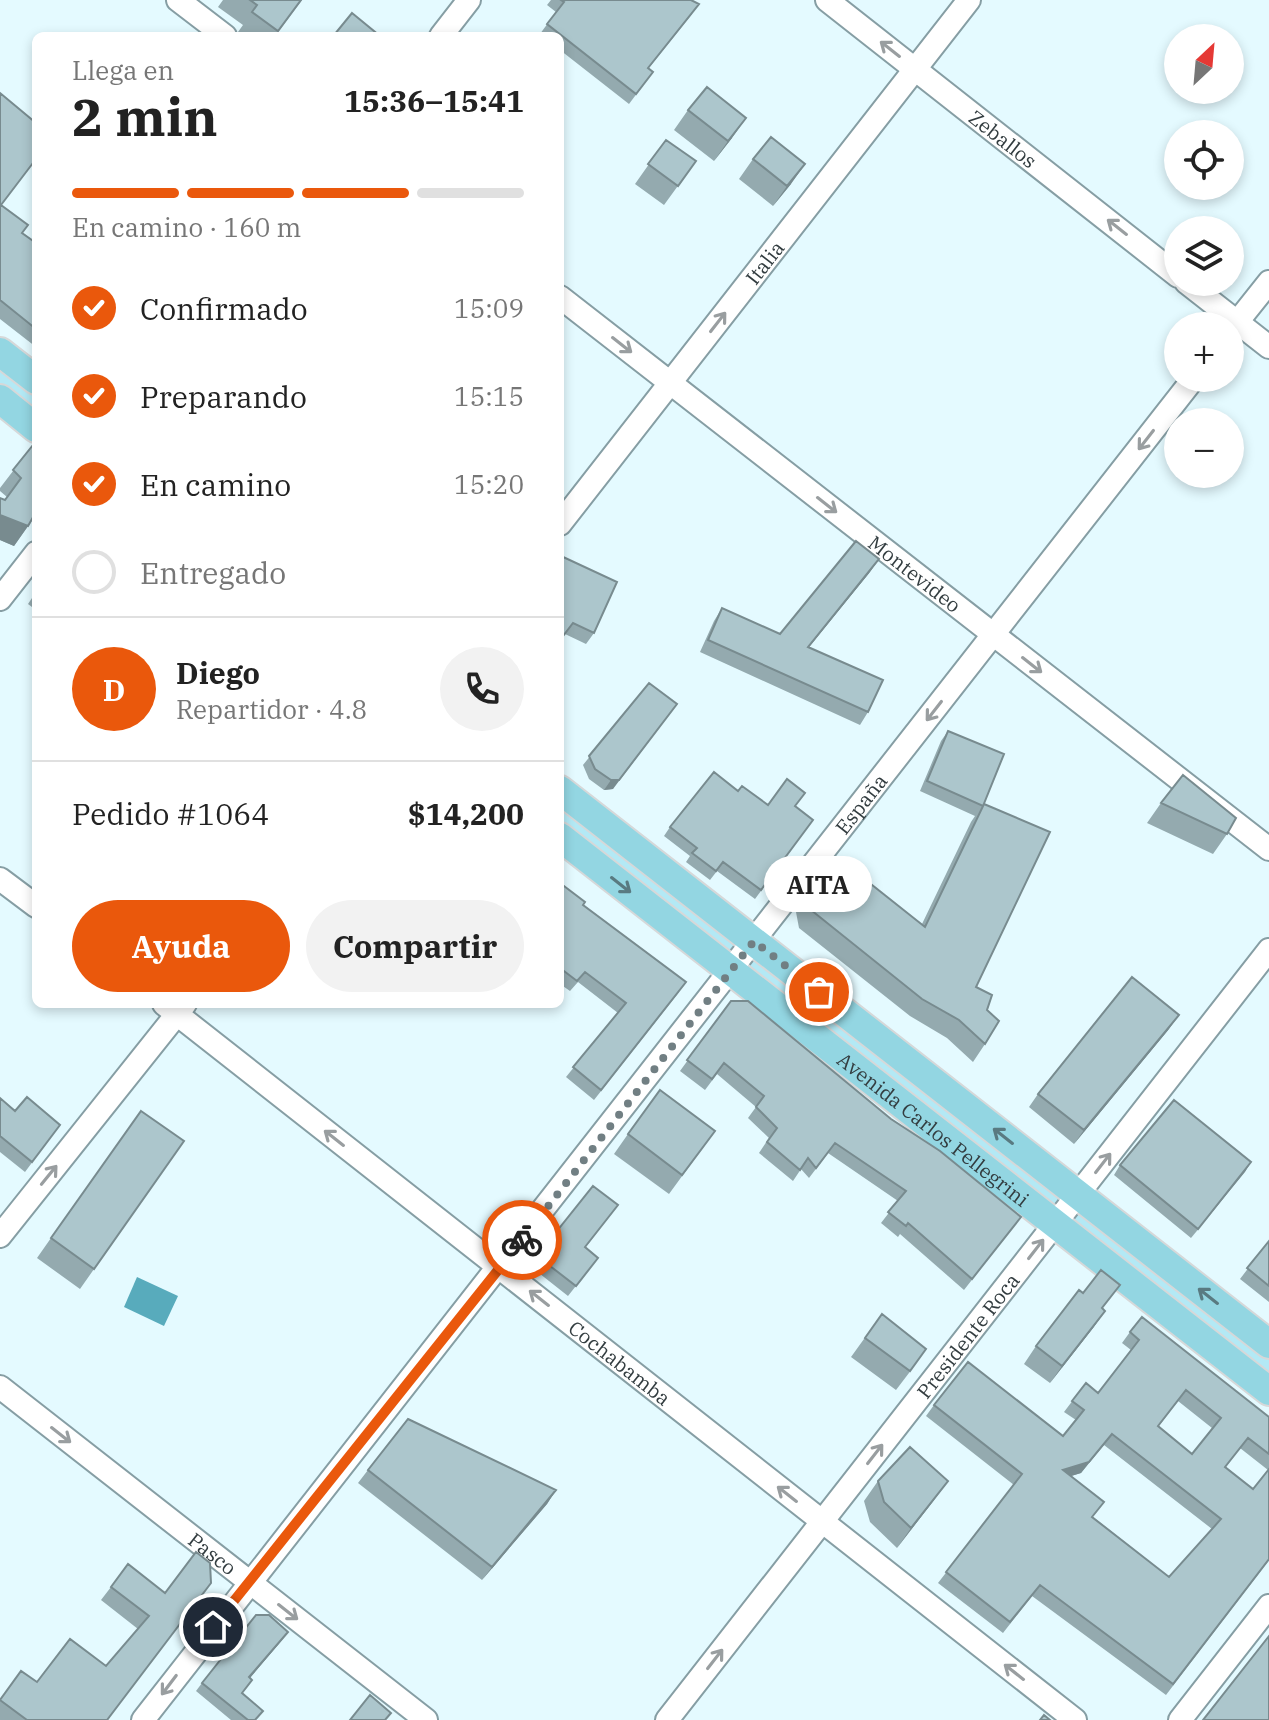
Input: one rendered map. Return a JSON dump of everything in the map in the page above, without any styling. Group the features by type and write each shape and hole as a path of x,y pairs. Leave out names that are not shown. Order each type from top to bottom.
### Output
{"main road":[{"path":"0,352 32,377"},
{"path":"0,399 32,425"},
{"name":"Avenida Carlos Pellegrini","path":"564,793 1269,1344"},
{"name":"Avenida Carlos Pellegrini","path":"564,840 1269,1391"}],"street":[{"path":"178,0 220,32"},
{"path":"444,32 469,0"},
{"name":"Zeballos","path":"827,0 1164,265"},
{"name":"Italia","path":"564,519 969,0"},
{"path":"1244,314 1269,282"},
{"path":"1201,296 1218,312"},
{"name":"Montevideo","path":"564,300 1269,849"},
{"path":"1244,333 1269,347"},
{"name":"España","path":"143,1720 1183,392"},
{"path":"0,599 32,558"},
{"path":"0,879 32,903"},
{"name":"Presidente Roca","path":"667,1720 1269,950"},
{"path":"0,1236 175,1008"},
{"name":"Cochabamba","path":"177,1008 500,1268 1075,1720"},
{"name":"Pasco","path":"0,1387 426,1720"},
{"path":"1180,1720 1269,1606"}],"shaded area":[{"path":"0,352 32,377 32,425 0,399"},
{"path":"564,793 1269,1344 1269,1391 564,840"},
{"path":"137,1277 178,1296 164,1326 124,1307"}],"building":[{"path":"250,0 301,0 278,31 252,12 257,5"},
{"path":"561,0 691,0 699,4 648,68 653,72 636,94 564,37 564,32 557,32 547,24 564,2"},
{"path":"352,13 375,32 336,32"},
{"path":"707,87 746,118 728,141 688,110"},
{"path":"0,93 32,120 32,164 1,205 28,225 22,233 32,240 32,326 0,300"},
{"path":"771,137 805,164 787,186 753,159"},
{"path":"666,140 696,161 678,186 648,164"},
{"path":"32,446 32,519 28,526 0,515 0,498 5,500 21,478 13,470"},
{"path":"856,541 879,559 808,647 883,680 868,712 708,640 722,608 780,634"},
{"path":"564,557 617,582 594,633 573,623 564,635"},
{"path":"649,683 677,704 619,780 611,780 595,769 589,756"},
{"path":"948,731 1004,754 983,806 927,781"},
{"path":"714,772 738,791 742,786 768,805 787,779 805,793 795,806 813,820 761,890 723,862 716,871 692,853 697,848 670,827"},
{"path":"1183,775 1236,818 1227,834 1161,803"},
{"path":"984,804 1050,832 976,987 992,995 987,1010 999,1021 985,1044 959,1020 922,999 811,910 808,895 838,858 925,927"},
{"path":"564,886 585,902 583,905 686,982 601,1090 573,1067 626,1003 585,972 577,981 564,971"},
{"path":"1132,977 1179,1015 1084,1130 1038,1094"},
{"path":"731,1001 748,1001 891,1119 940,1151 1021,1217 972,1279 908,1223 906,1226 888,1212 906,1191 835,1143 816,1168 808,1158 800,1170 767,1142 777,1128 756,1107 764,1096 724,1063 712,1079 687,1060"},
{"path":"660,1090 715,1131 682,1175 628,1134"},
{"path":"27,1097 60,1125 32,1162 0,1136 0,1098 15,1111"},
{"path":"1174,1100 1251,1162 1198,1229 1120,1165"},
{"path":"141,1111 184,1141 94,1269 51,1238"},
{"path":"593,1186 618,1205 585,1247 598,1258 576,1286 537,1256"},
{"path":"1269,1241 1269,1286 1247,1268"},
{"path":"1101,1270 1120,1285 1102,1308 1105,1311 1062,1366 1036,1346 1079,1290 1083,1293"},
{"path":"882,1314 926,1349 910,1371 865,1338"},
{"path":"1142,1317 1269,1417 1269,1454 1248,1438 1225,1467 1253,1489 1269,1469 1269,1559 1173,1684 1040,1585 1010,1622 946,1572 1022,1474 934,1405 968,1362 1063,1436 1084,1410 1072,1401 1086,1383 1098,1393 1139,1340 1130,1332","holes":["1186,1390 1221,1418 1192,1454 1158,1426","1112,1434 1221,1519 1169,1577 1092,1517 1104,1502 1063,1470 1089,1462"]},
{"path":"408,1419 556,1490 492,1567 368,1470"},
{"path":"910,1447 948,1481 911,1528 884,1502 878,1481"},
{"path":"196,1552 210,1563 211,1583 107,1720 27,1720 0,1700 21,1671 37,1682 70,1639 106,1666 149,1616 111,1587 128,1564 165,1593"},
{"path":"256,1615 269,1615 288,1632 249,1677 252,1680 242,1693 263,1711 255,1720 248,1720 202,1683"},
{"path":"1269,1636 1269,1720 1203,1720"},
{"path":"370,1695 391,1713 385,1720 350,1720"}],"way so far":[{"path":"522,1240 754,941 819,992"}],"place":[{"name":"AITA","path":"819,992"}],"route":[{"path":"213,1627 522,1240"}]}
